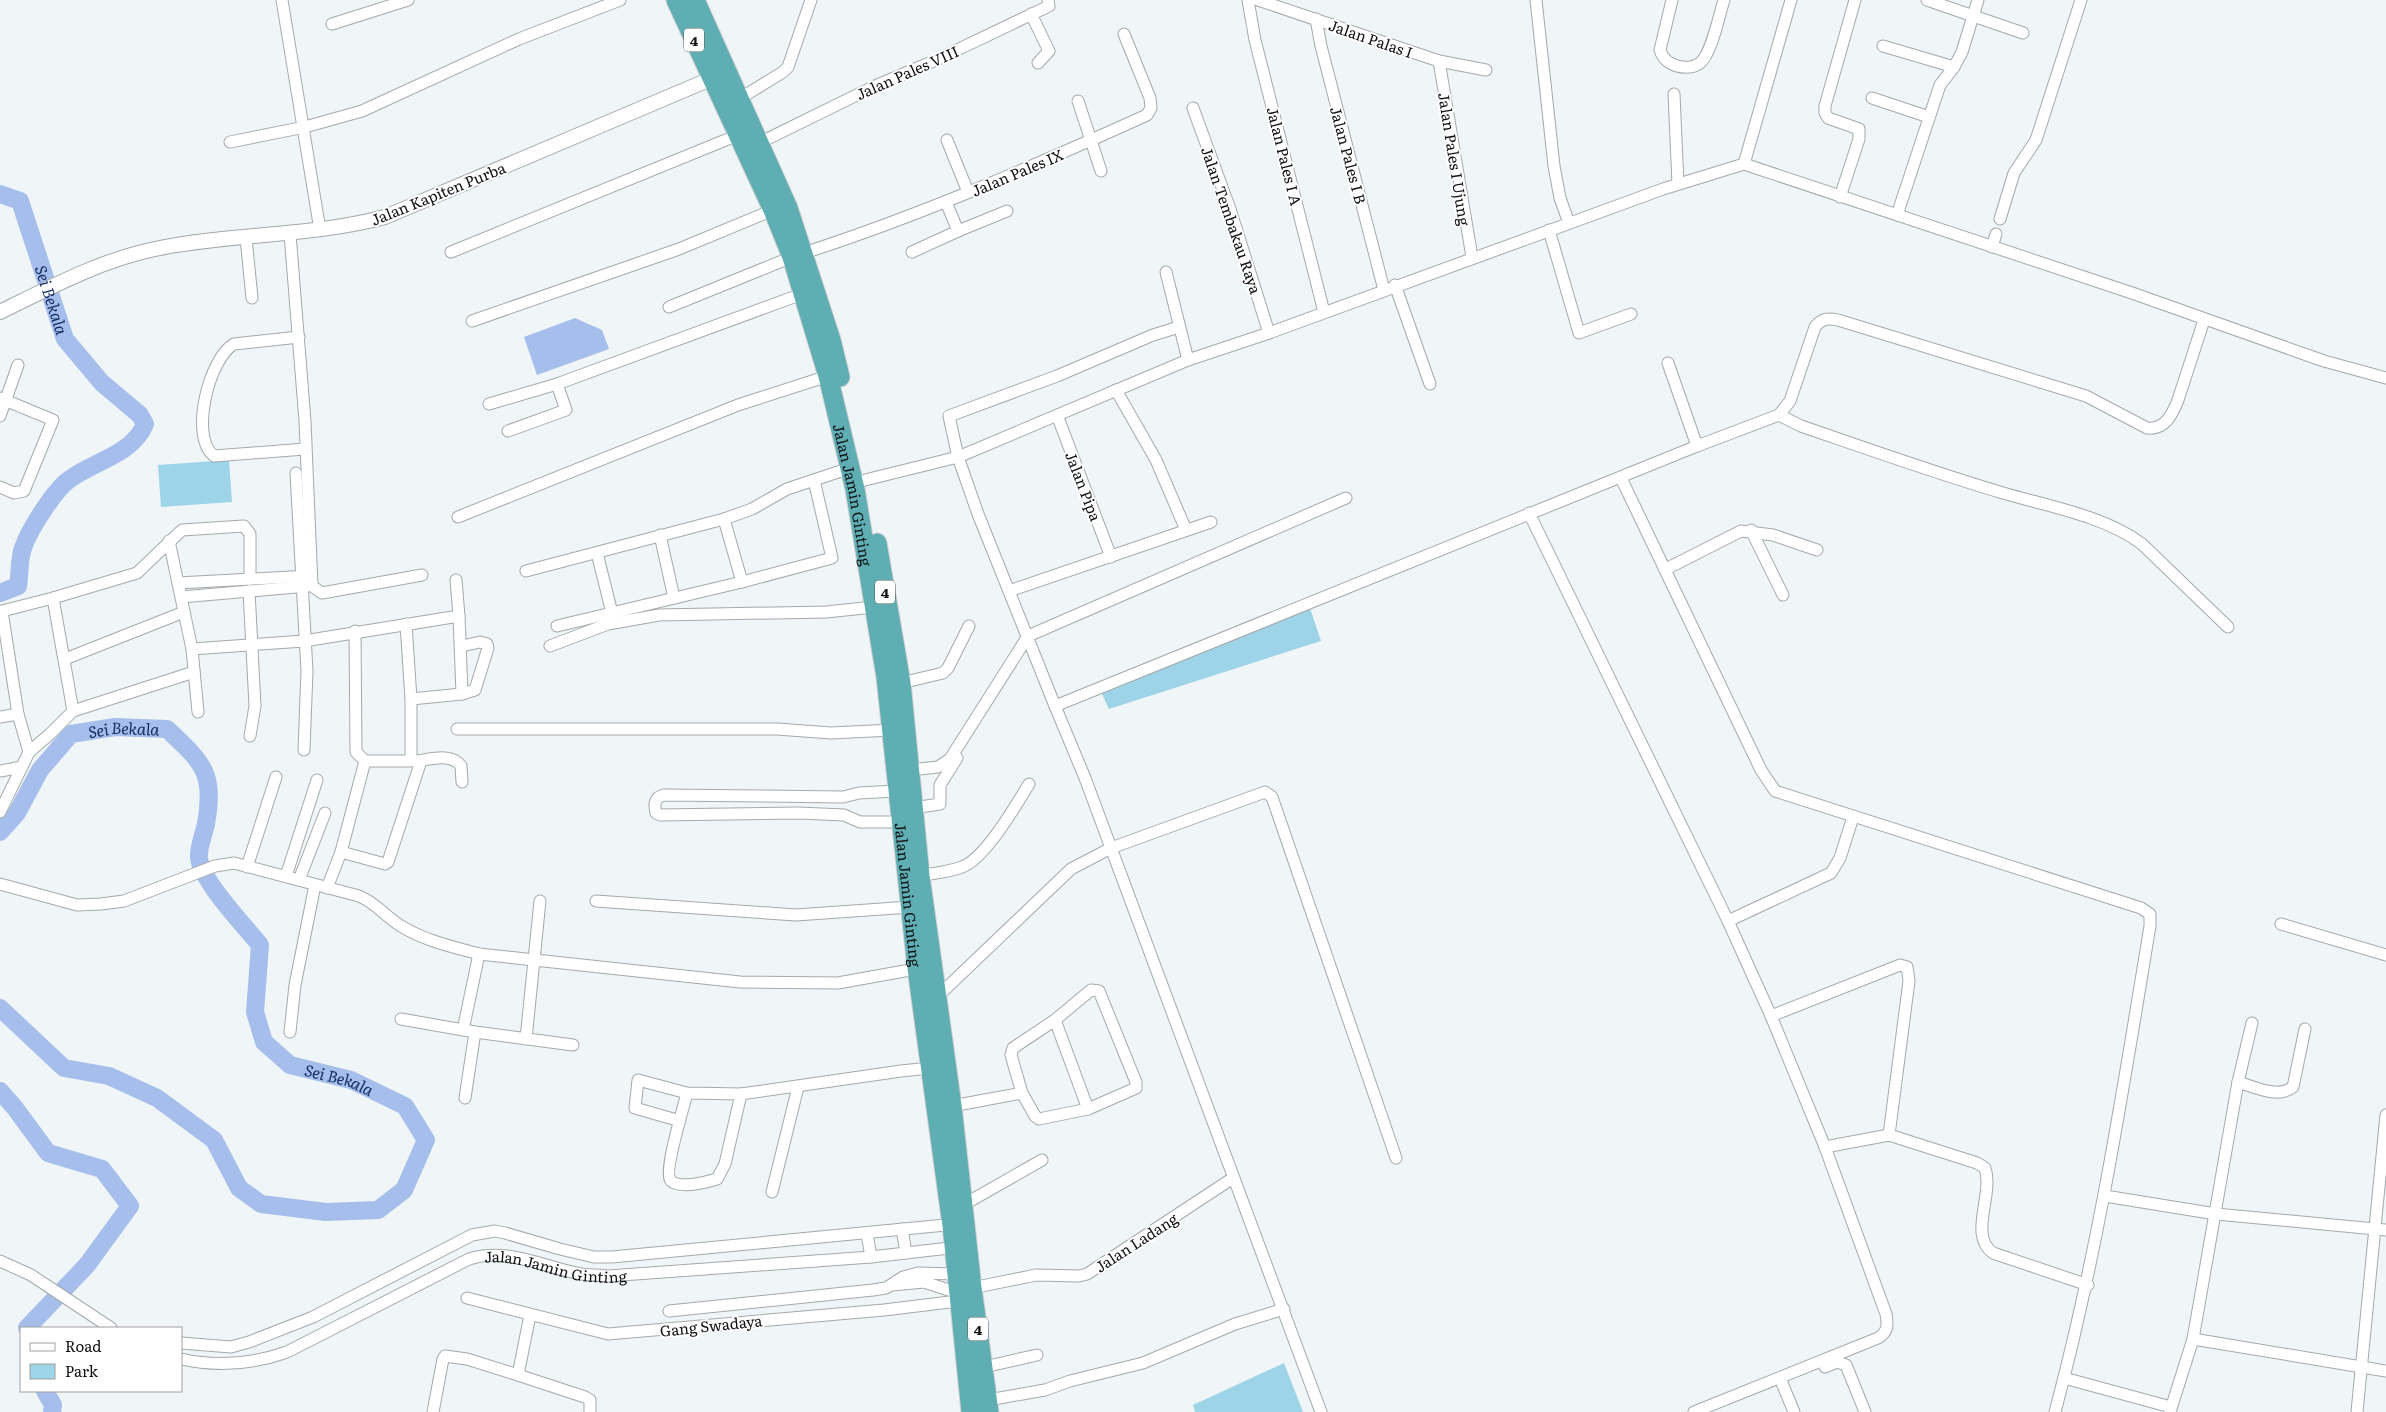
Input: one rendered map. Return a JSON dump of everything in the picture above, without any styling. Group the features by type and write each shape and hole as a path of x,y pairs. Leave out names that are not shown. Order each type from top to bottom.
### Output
{"highway":[{"name":"Jalan Jamin Ginting","path":"676,0 719,75 739,99 788,208 798,255 802,294 828,376 850,468 862,485 874,607 886,677 896,791 910,908 925,967 938,996 952,1106 972,1412"},
{"name":"Jalan Jamin Ginting","path":"695,0 738,135 773,210 798,255 831,340 901,683 920,876 930,1068 960,1217"},
{"name":"Jalan Jamin Ginting","path":"961,1246 956,1274 984,1367 989,1406"}],"street":[{"path":"282,0 305,127 320,230"},
{"path":"332,24 408,0"},
{"path":"230,142 305,127 362,111 519,39 620,0"},
{"path":"739,99 788,67 811,0"},
{"name":"Jalan Pales VIII","path":"759,143 1049,6 1048,0"},
{"name":"Jalan Pales I A","path":"1248,0 1255,40 1324,312"},
{"name":"Jalan Palas I","path":"1258,0 1439,61 1486,70"},
{"path":"1536,0 1554,166 1560,198 1569,223"},
{"path":"1672,0 1660,50 1667,61 1679,66 1694,67 1701,62 1711,41 1724,0"},
{"path":"1744,164 1791,0"},
{"path":"1840,197 1859,139 1860,129 1828,118 1825,113 1825,106 1855,0"},
{"path":"1926,0 2023,33"},
{"path":"1897,215 1943,78 1954,68 1962,52 1978,0"},
{"path":"2000,219 2014,173 2036,140 2081,0"},
{"path":"1031,14 1049,51 1038,63"},
{"name":"Jalan Pales I B","path":"1316,19 1320,46 1389,288 1430,384"},
{"name":"Jalan Pales IX","path":"669,307 798,255 879,228 946,202 1147,115 1151,108 1145,83 1124,34"},
{"path":"1883,46 1954,68"},
{"name":"Jalan Pales I Ujung","path":"1439,61 1472,258"},
{"name":"Jalan Kapiten Purba","path":"0,312 125,256 185,244 352,226 385,217 719,75"},
{"path":"1674,94 1678,184"},
{"path":"1872,98 1929,117"},
{"path":"1078,101 1101,171"},
{"name":"Jalan Tembakau Raya","path":"1193,108 1230,209 1269,333"},
{"path":"451,252 738,135"},
{"path":"947,140 968,192"},
{"path":"862,485 958,457 1188,360 1269,333 1678,184 1744,164 1992,247 2324,362 2386,378"},
{"path":"946,202 958,231"},
{"path":"472,321 679,249 773,210"},
{"path":"912,252 1007,211"},
{"path":"1549,230 1579,334 1631,314"},
{"path":"290,234 299,337 305,448 307,581 304,641 307,692 304,750"},
{"path":"1992,247 1996,234"},
{"path":"246,238 252,298"},
{"path":"1166,272 1188,360"},
{"path":"489,404 557,384 802,294"},
{"path":"1055,706 1696,446 1779,416 1790,401 1815,327 1820,321 1828,318 2086,396 2146,428 2156,429 2163,425 2178,400 2204,320"},
{"path":"1179,327 1153,335 1057,376 950,415 949,420 958,457 978,514 1110,848 1322,1412"},
{"path":"299,337 234,344 225,349 203,404 205,440 208,451 214,456 305,448"},
{"path":"1668,363 1696,446"},
{"path":"0,416 3,400 18,365"},
{"path":"458,516 738,405 828,376"},
{"path":"508,430 561,414 566,410 557,384"},
{"path":"1116,390 1156,460 1186,530"},
{"path":"0,487 14,493 24,491 53,420 3,400"},
{"name":"Jalan Pipa","path":"1057,415 1111,557"},
{"path":"1779,416 1801,426 2002,493 2082,516 2125,534 2142,544 2228,626"},
{"path":"526,571 724,520 752,508 787,489 850,468"},
{"path":"296,473 307,581"},
{"path":"1621,478 1769,785 1775,791 1788,797 2141,908 2150,914 2150,926 2105,1196 2088,1284 2055,1412"},
{"path":"557,626 742,582 832,558 814,480"},
{"path":"910,770 938,767 950,759 1029,640 1346,498"},
{"path":"1529,513 1728,921 1771,1016 1825,1147 1886,1314 1888,1326 1884,1334 1694,1412"},
{"path":"724,520 742,582"},
{"path":"1009,591 1211,522"},
{"path":"29,752 4,658 1,611 137,573 182,530 244,526 250,534 250,579"},
{"path":"1666,569 1742,531 1751,530 1773,535 1817,550"},
{"path":"1751,530 1783,595"},
{"path":"660,535 674,598"},
{"path":"169,541 192,649 198,712"},
{"path":"597,553 612,613"},
{"path":"178,582 250,579 307,581 319,592 328,592 422,575"},
{"path":"456,580 462,646 462,694"},
{"path":"181,597 249,591 307,581"},
{"path":"249,591 255,706 250,736"},
{"path":"53,598 73,711"},
{"path":"550,646 602,626 659,615 826,612 874,607"},
{"path":"65,659 184,612"},
{"path":"192,649 304,641 459,616"},
{"path":"340,852 385,864 388,862 416,761 406,624"},
{"path":"901,683 943,673 948,668 969,626"},
{"path":"355,632 356,752 365,761 416,761 446,758 453,760 460,766 462,782"},
{"path":"913,808 940,804 942,782 1029,640"},
{"path":"411,699 473,692 477,687 488,648 485,642 462,646"},
{"path":"0,812 29,752 73,711 194,672"},
{"path":"0,717 18,714"},
{"path":"457,729 768,729 831,734 892,730"},
{"path":"327,888 340,852 365,761"},
{"path":"0,771 22,767"},
{"path":"247,867 276,777"},
{"path":"286,876 317,780"},
{"path":"920,876 962,867 975,860 987,847 1029,784"},
{"path":"896,791 859,793 844,798 664,795 656,799 654,803 657,814 799,813 844,815 860,822 900,822"},
{"path":"938,996 1071,869 1110,848 1262,792 1270,795 1396,1158"},
{"path":"697,796 697,815"},
{"path":"730,796 730,814"},
{"path":"765,797 766,813"},
{"path":"799,798 799,813"},
{"path":"844,798 844,815"},
{"path":"299,880 325,813"},
{"path":"1728,921 1831,873 1840,858 1853,817"},
{"path":"0,884 77,905 124,901 215,866 234,864 286,876 373,902 401,926 448,946 479,954 740,982 800,984 838,983 925,967"},
{"path":"290,1032 295,985 315,885"},
{"path":"526,1039 540,901"},
{"path":"596,901 796,915 910,908"},
{"path":"2281,924 2386,955"},
{"path":"465,1098 469,1031 479,954"},
{"path":"1771,1016 1900,965 1907,967 1909,981 1889,1135"},
{"path":"1090,990 1099,990 1136,1082 1136,1088 1088,1109 1038,1119 1022,1093 1011,1055 1012,1049 1055,1020 1090,990"},
{"path":"401,1019 469,1031 573,1045"},
{"path":"1055,1020 1088,1109"},
{"path":"2064,1378 2170,1410 2193,1339 2238,1082 2252,1023"},
{"path":"2238,1082 2278,1093 2287,1092 2293,1088 2305,1030"},
{"path":"626,1075 687,1093 740,1094 930,1068"},
{"path":"638,1080 635,1108 680,1122"},
{"path":"772,1192 798,1087"},
{"path":"687,1093 669,1173 671,1181 679,1185 717,1179 725,1164 740,1094"},
{"path":"952,1106 1022,1093"},
{"path":"2357,1412 2380,1230 2386,1116"},
{"path":"1825,1147 1889,1135 1985,1168 1989,1179 1981,1234 1986,1247 1993,1252 2088,1284"},
{"path":"960,1217 1042,1160"},
{"name":"Jalan Ladang","path":"963,1294 1036,1275 1079,1276 1087,1274 1233,1178"},
{"path":"2105,1196 2216,1214 2380,1230"},
{"name":"Jalan Jamin Ginting","path":"182,1343 231,1347 248,1342 313,1316 472,1235 484,1232 505,1233 594,1257 612,1257 867,1234 960,1217"},
{"path":"902,1229 906,1253"},
{"path":"867,1234 871,1257"},
{"name":"Jalan Jamin Ginting","path":"182,1359 234,1363 256,1362 287,1352 469,1259 483,1255 507,1255 580,1274 608,1276 871,1257 961,1246"},
{"path":"0,1262 30,1275 93,1317 112,1327"},
{"path":"892,1285 903,1277 918,1273 956,1274"},
{"path":"669,1311 850,1293 892,1285 924,1282 963,1294"},
{"name":"Gang Swadaya","path":"467,1298 608,1334 884,1310 963,1294"},
{"path":"989,1406 1143,1363 1243,1321 1284,1309"},
{"path":"518,1376 530,1315"},
{"path":"2193,1339 2386,1371"},
{"path":"984,1367 1037,1355"},
{"path":"433,1412 445,1356 467,1359 585,1397 590,1400 590,1412"},
{"path":"1710,1412 1838,1362 1848,1367 1865,1412"},
{"path":"1782,1383 1794,1412"}],"green space":[{"path":"229,460 232,502 161,507 158,465"},
{"path":"1309,605 1321,641 1109,709 1101,692"},
{"path":"1284,1363 1303,1412 1195,1412 1193,1405"}],"shaded area":[{"path":"575,318 602,330 609,349 537,375 524,337"}],"waterway":[{"name":"Sei Bekala","path":"0,194 20,201 65,339 102,383 140,415 145,424 132,443 123,450 70,479 57,491 26,540 21,557 18,586 0,593"},
{"name":"Sei Bekala","path":"0,832 17,813 40,770 71,734 115,727 167,729 198,760 207,780 209,792 208,806 199,854 202,868 215,891 260,945 255,1012 264,1042 290,1065 351,1080 405,1106 426,1140 404,1190 378,1210 326,1212 261,1204 239,1188 214,1140 157,1098 109,1076 64,1068 0,1008"},
{"name":"Sei Bekala","path":"0,1091 48,1153 102,1169 130,1206 87,1265 28,1327"},
{"name":"Sei Bekala","path":"46,1392 53,1405 52,1412"}]}
